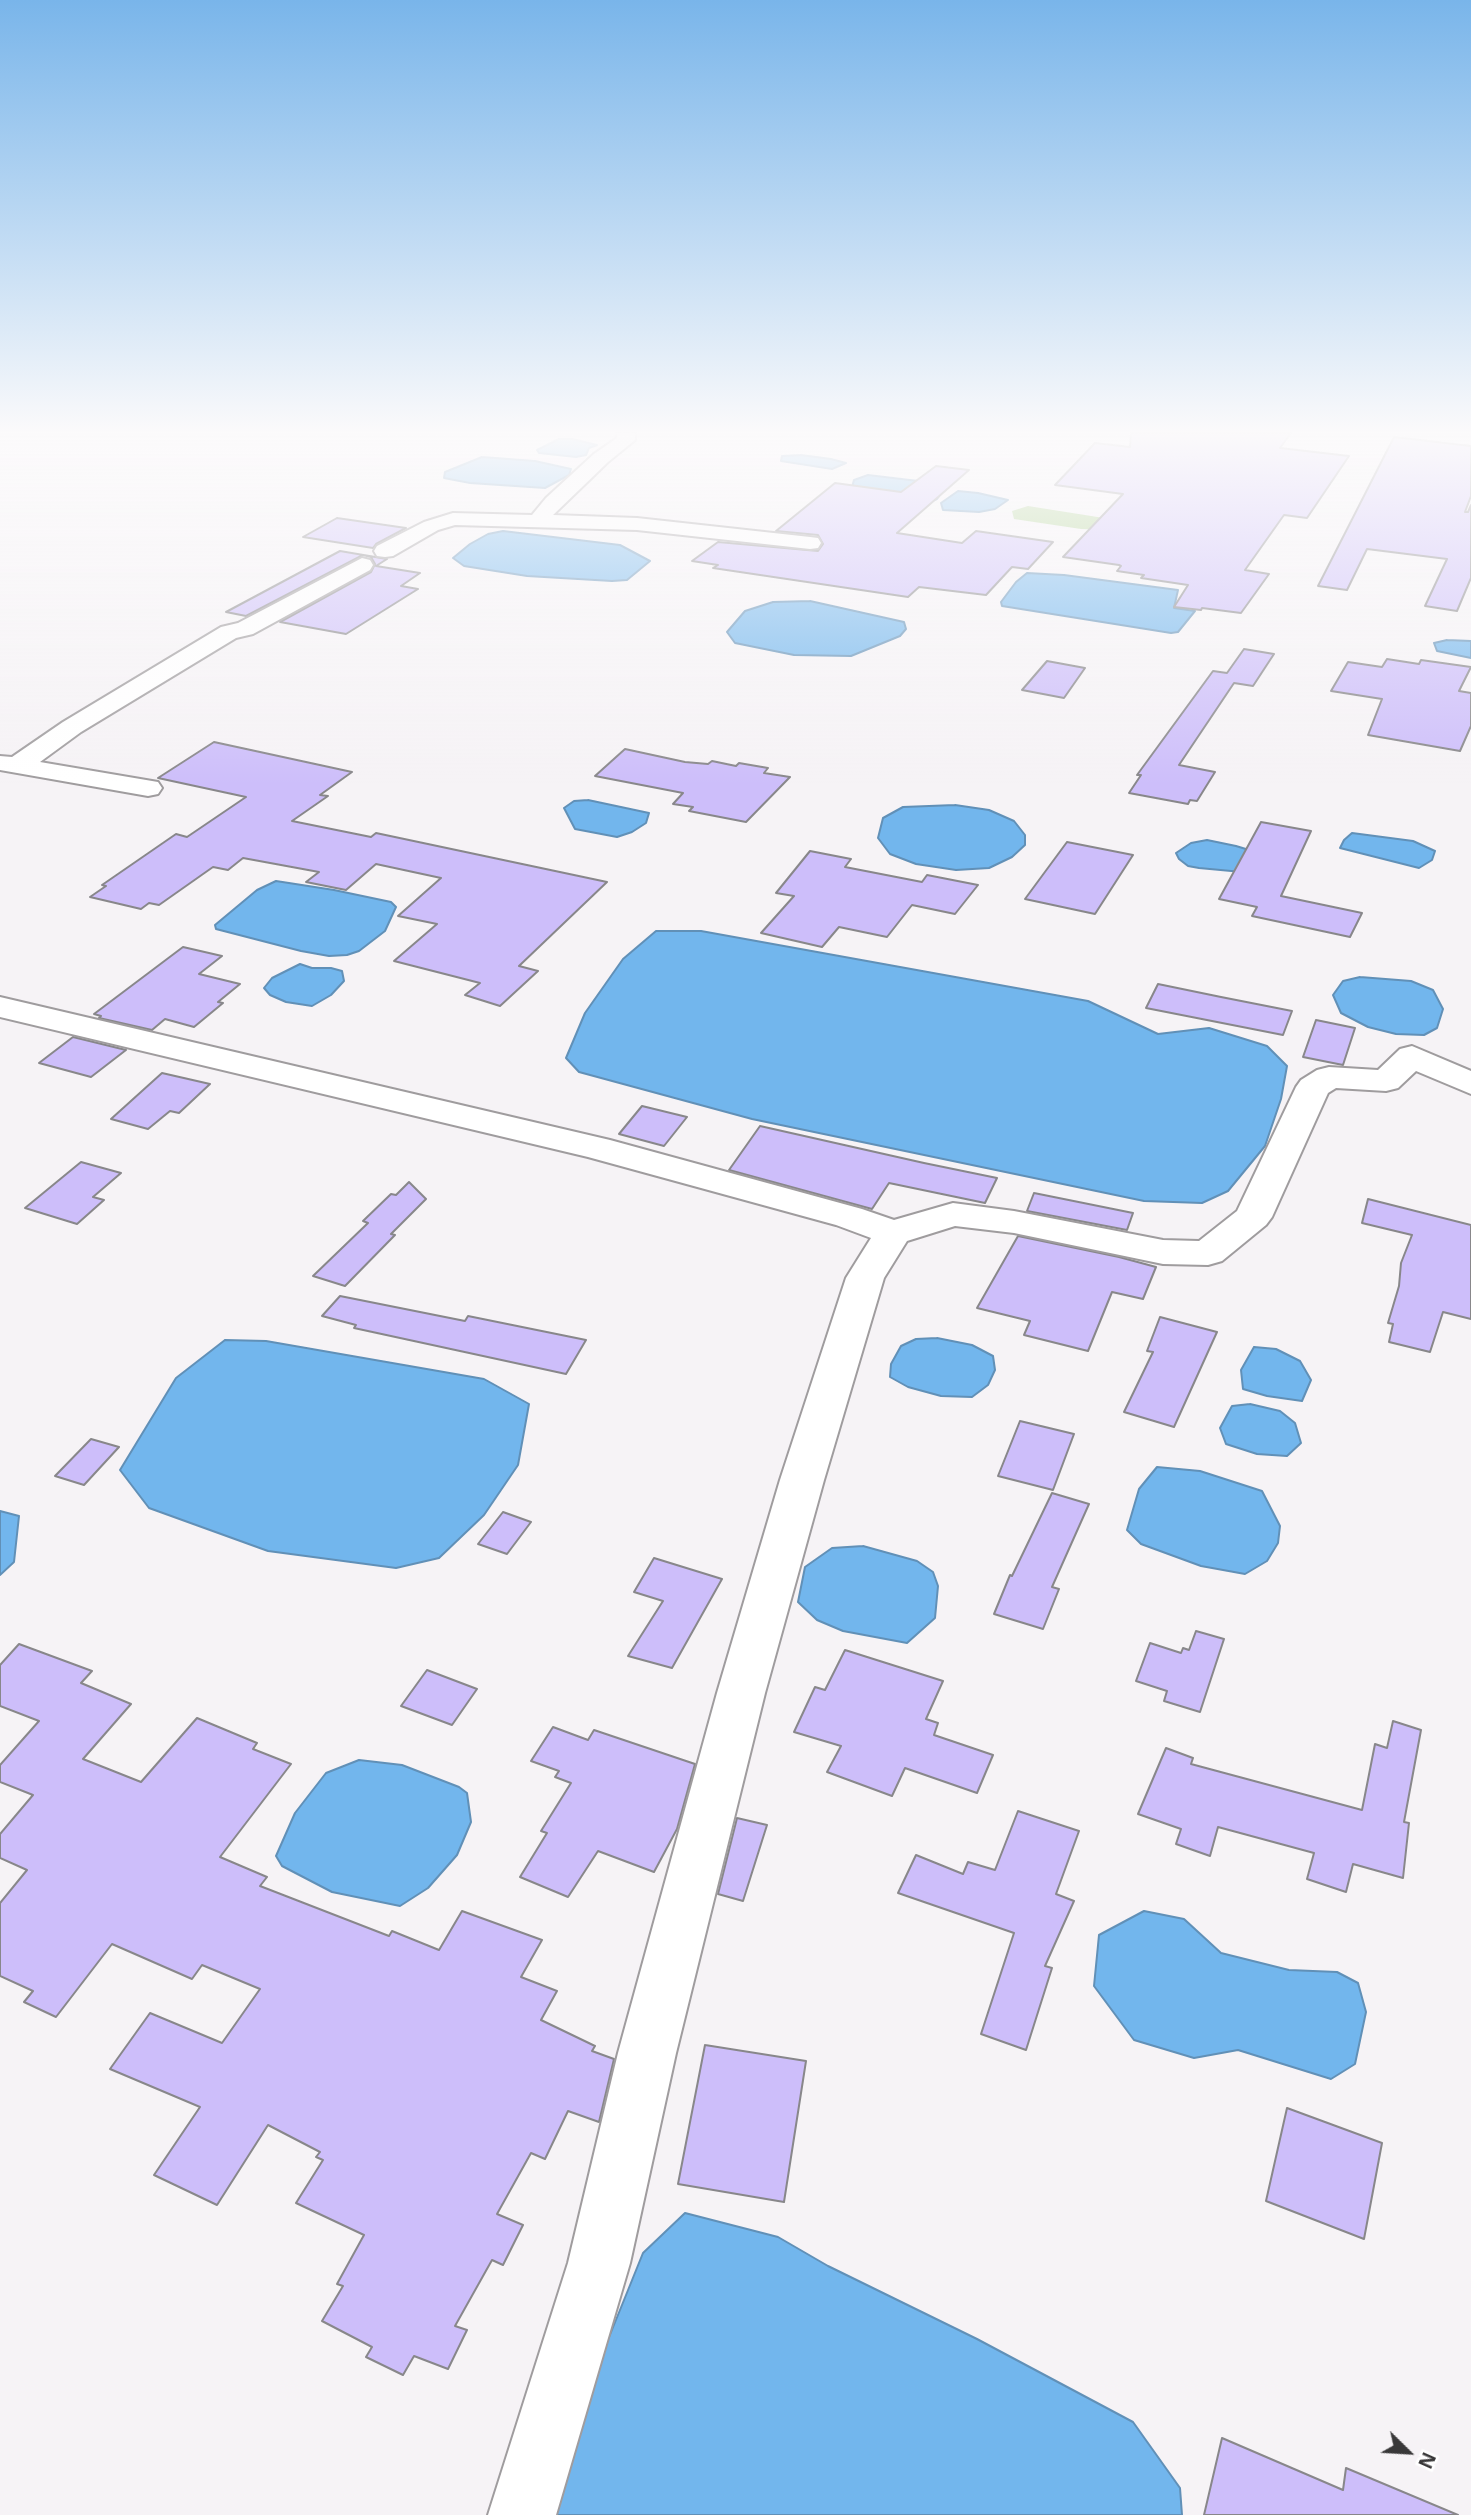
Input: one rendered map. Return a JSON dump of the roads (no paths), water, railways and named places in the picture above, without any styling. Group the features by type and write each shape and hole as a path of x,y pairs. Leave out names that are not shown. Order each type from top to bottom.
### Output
{"street":[{"path":"9,764 229,632 245,629 362,565"},
{"path":"9,764 148,788"},
{"path":"0,1007 597,1148 849,1217 894,1233 953,1214 1014,1222 1163,1252 1208,1253 1253,1217 1313,1087 1329,1077 1386,1081 1412,1056 1471,1084"},
{"path":"522,2515 599,2263 650,2040 741,1693 802,1480 865,1278 894,1233"}],"water":[{"path":"462,550 630,550 650,561 627,580 612,581 527,576 464,566 453,558"},
{"path":"1027,573 1064,575 1178,590 1174,608 1195,611 1178,632 1171,633 1002,606 1001,602 1016,582"},
{"path":"810,601 904,622 906,629 900,636 851,656 794,655 735,643 727,632 745,611 773,602"},
{"path":"1447,640 1471,641 1471,658 1437,651 1434,643"},
{"path":"588,800 649,813 646,823 617,837 575,829 564,808 574,801"},
{"path":"955,805 989,810 1014,821 1025,835 1025,845 1012,857 989,868 956,870 916,864 890,854 878,838 883,818 903,807"},
{"path":"1352,833 1413,841 1435,851 1432,860 1419,868 1340,848"},
{"path":"1207,840 1259,853 1242,872 1188,866 1179,859 1176,853 1191,843"},
{"path":"276,881 391,902 396,907 385,931 359,951 347,955 329,956 301,951 216,929 215,925 257,890"},
{"path":"656,931 701,931 1088,1001 1158,1034 1209,1028 1267,1046 1287,1066 1281,1099 1265,1146 1228,1191 1202,1203 1144,1201 752,1119 579,1072 566,1058 585,1013 623,959"},
{"path":"300,964 342,971 344,981 331,995 312,1006 286,1002 270,995 264,988 272,978"},
{"path":"1360,977 1411,981 1433,990 1443,1009 1437,1028 1424,1035 1396,1034 1368,1027 1341,1013 1333,995 1343,981"},
{"path":"937,1338 972,1345 993,1356 995,1370 988,1385 972,1397 941,1396 908,1387 890,1377 891,1364 901,1346 916,1339"},
{"path":"225,1340 266,1341 484,1379 529,1404 518,1465 484,1515 439,1558 396,1568 268,1551 149,1508 120,1470 176,1378"},
{"path":"1254,1347 1276,1349 1300,1361 1311,1380 1302,1401 1243,1389 1241,1370"},
{"path":"1250,1404 1280,1411 1295,1423 1301,1443 1287,1456 1257,1454 1226,1444 1220,1428 1232,1406"},
{"path":"1157,1467 1200,1471 1262,1491 1280,1526 1278,1543 1267,1561 1245,1574 1201,1566 1141,1544 1127,1530 1139,1489"},
{"path":"0,1511 19,1516 14,1562 0,1575"},
{"path":"863,1546 917,1561 933,1572 938,1586 935,1618 907,1643 843,1631 817,1620 798,1602 805,1567 832,1548"},
{"path":"359,1760 402,1765 459,1787 467,1793 471,1822 457,1855 428,1888 400,1906 332,1892 282,1866 276,1856 295,1813 326,1773"},
{"path":"1144,1911 1184,1919 1221,1953 1289,1970 1337,1972 1358,1983 1366,2012 1355,2064 1331,2079 1238,2050 1194,2058 1134,2040 1094,1986 1099,1935"},
{"path":"685,2213 778,2237 828,2266 977,2339 1133,2422 1180,2488 1182,2515 555,2515 578,2414 643,2253"}]}
